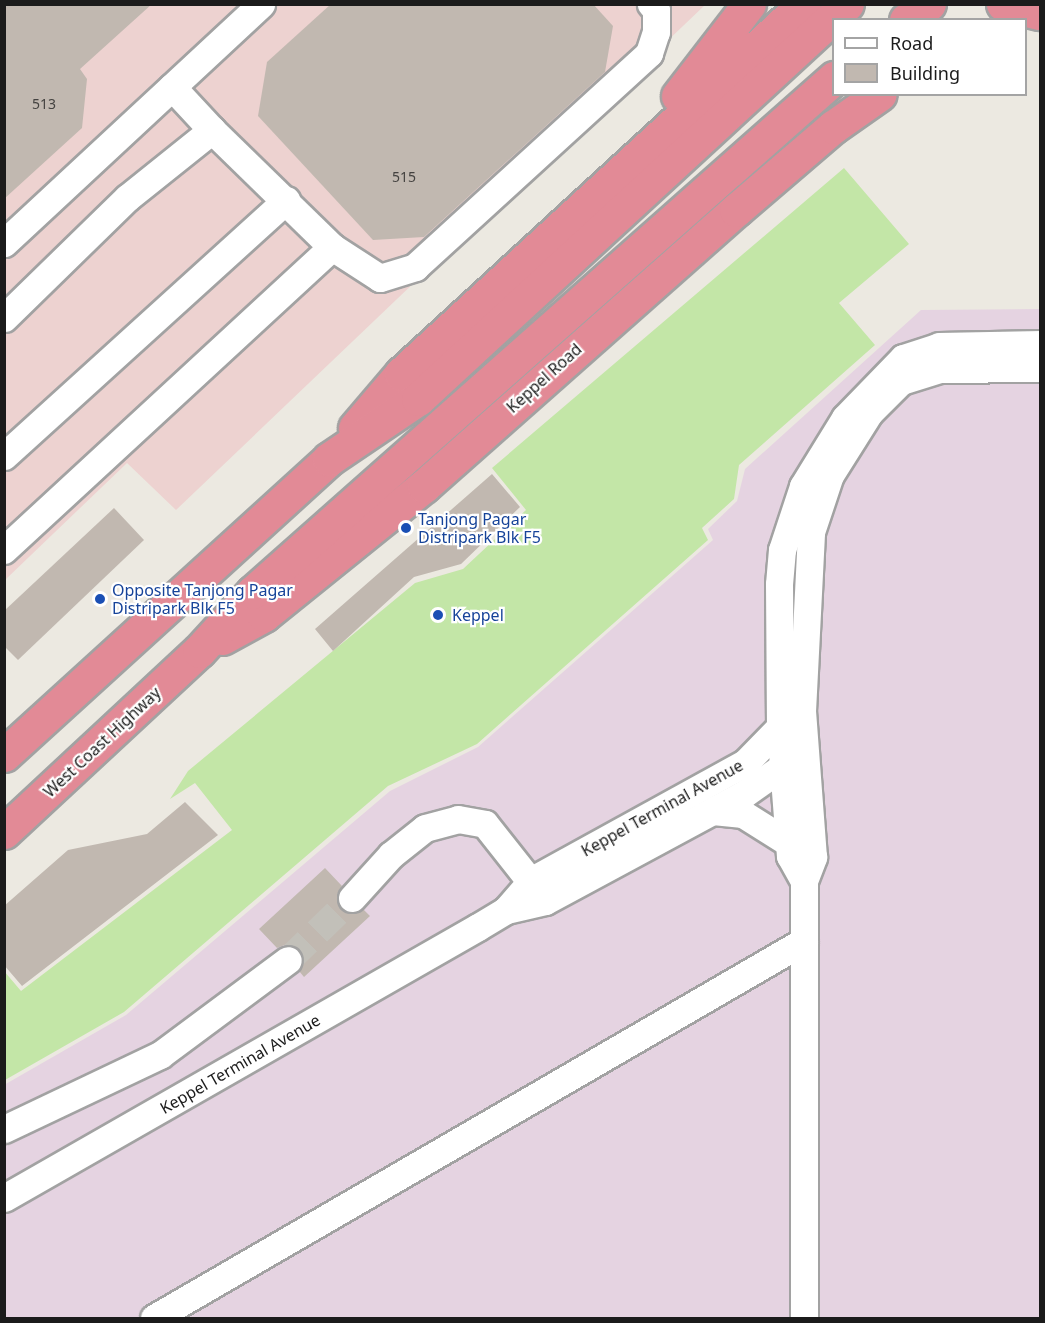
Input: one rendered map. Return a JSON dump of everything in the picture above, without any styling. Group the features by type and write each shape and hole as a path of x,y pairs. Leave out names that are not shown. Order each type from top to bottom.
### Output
{"highway":[{"path":"602,188 730,33 749,4"},
{"path":"4,755 329,459 401,374 804,4"},
{"path":"833,18 848,4"},
{"path":"909,18 929,4"},
{"path":"1003,4 1041,13"},
{"path":"329,459 418,399 832,19"},
{"path":"199,651 253,592 832,80"},
{"name":"Keppel Road","path":"199,651 264,615 415,493 745,202 833,127 877,96"},
{"name":"West Coast Highway","path":"4,832 199,651"}],"lane":[{"path":"4,243 261,4"},
{"path":"172,87 212,130 332,247 380,278 415,267 649,53 656,32 656,10 651,4"},
{"path":"4,318 127,198 212,130"},
{"path":"4,456 286,200"},
{"path":"4,550 332,247"},
{"path":"804,881 790,856 780,727 782,550 803,486 845,418 903,358 939,346 1041,344"},
{"path":"804,1318 804,881 813,857 802,711 811,532 830,475 869,413 901,381 940,369 1041,368"},
{"name":"Keppel Terminal Avenue","path":"4,1198 538,891 745,763 780,727 802,711"},
{"name":"Keppel Terminal Avenue","path":"538,891 713,811 783,767 806,749"},
{"path":"713,811 742,814 789,843"},
{"path":"352,898 392,855 425,828 458,819 485,824 538,891"},
{"path":"154,1318 804,941"},
{"path":"4,1129 160,1055 288,960"}],"shaded area":[{"path":"5,5 705,5 176,510 127,463 5,580"},
{"path":"1040,309 1040,1318 5,1318 4,1085 126,1015 390,791 478,747 713,540 708,529 737,501 745,469 921,310"}],"green space":[{"path":"844,168 909,244 839,303 875,345 739,465 734,499 702,528 708,540 477,744 388,786 124,1012 5,1080 4,971 21,991 232,830 195,783 170,799 188,771 415,583 463,569 526,510 492,468"}],"building":[{"path":"4,4 152,4 80,69 87,79 82,128 4,199"},
{"path":"331,4 593,4 613,26 605,72 424,237 373,240 258,116 267,62"},
{"path":"492,474 520,507 461,564 414,577 333,651 315,629"},
{"path":"114,508 144,540 18,660 4,646 4,611"},
{"path":"185,802 218,835 22,986 4,965 4,906 68,850 147,834"},
{"path":"325,868 342,886 337,895 341,909 349,913 363,909 370,916 304,977 299,971 304,959 300,950 287,944 277,948 259,929"}],"tunnel":[{"path":"288,960 352,898"}],"place":[{"name":"Tanjong Pagar Distripark Blk F5","path":"406,528"},
{"name":"Opposite Tanjong Pagar Distripark Blk F5","path":"100,599"},
{"name":"Keppel","path":"438,615"}]}
